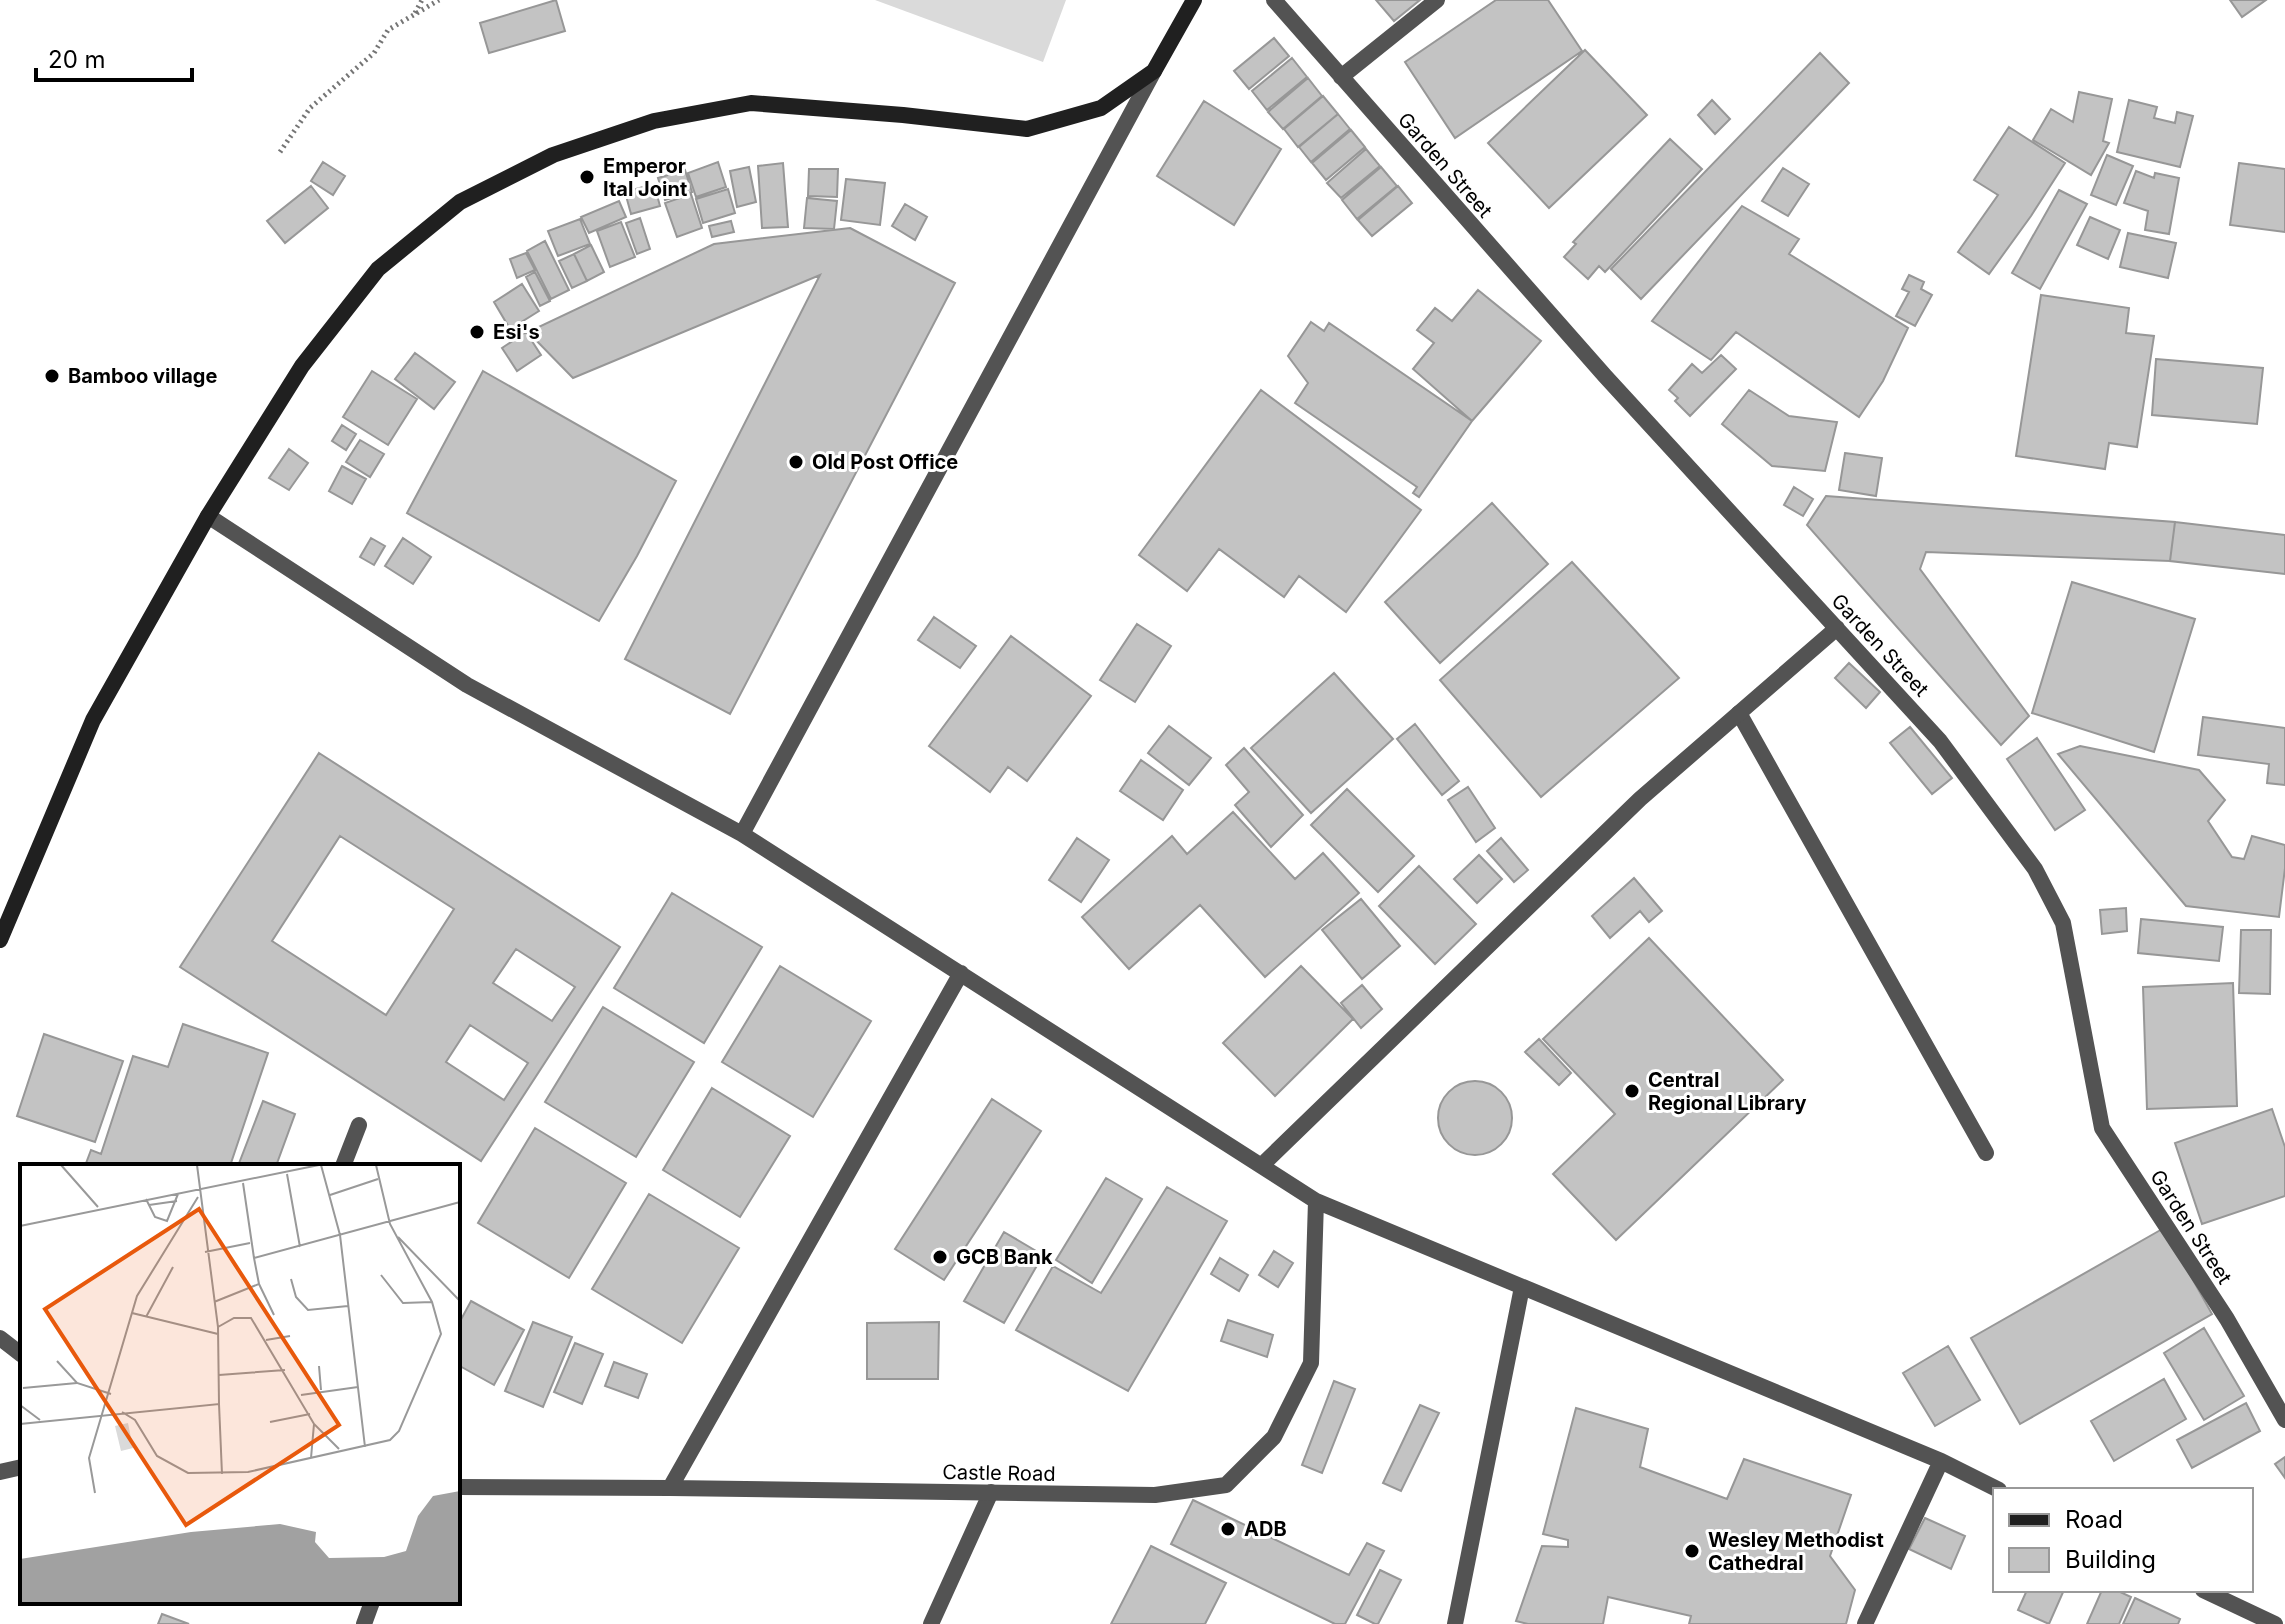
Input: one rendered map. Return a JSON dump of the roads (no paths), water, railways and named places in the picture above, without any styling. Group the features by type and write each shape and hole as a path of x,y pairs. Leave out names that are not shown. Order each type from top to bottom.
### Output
{"street":[{"path":"742,834 1194,0"},
{"name":"Garden Street","path":"1274,0 1605,376 1940,741 2035,869 2063,923 2102,1128 2227,1319 2285,1420"},
{"path":"1341,77 1437,0"},
{"path":"0,940 93,720 208,516 302,366 378,269 460,202 553,155 654,121 751,103 1027,129 1101,108 1154,71"},
{"path":"208,516 467,685 742,834 1316,1201 1941,1461 1995,1488"},
{"path":"1262,1165 1629,810 1837,628"},
{"path":"1739,713 1986,1153"},
{"path":"670,1488 961,973"},
{"path":"344,1164 359,1125"},
{"name":"Castle Road","path":"460,1487 1155,1495 1226,1485 1274,1437 1311,1363 1316,1201"},
{"path":"1455,1624 1522,1287"},
{"path":"0,1338 20,1353"},
{"path":"1865,1624 1941,1461"},
{"path":"0,1472 20,1467"},
{"path":"931,1624 991,1492"},
{"path":"2207,1592 2275,1624"},
{"path":"364,1624 371,1604"}],"place":[{"name":"Emperor Ital Joint","path":"587,177"},
{"name":"Esi's","path":"477,332"},
{"name":"Bamboo village","path":"52,376"},
{"name":"Old Post Office","path":"796,462"},
{"name":"Central Regional Library","path":"1632,1091"},
{"name":"GCB Bank","path":"940,1257"},
{"name":"ADB","path":"1228,1529"},
{"name":"Wesley Methodist Cathedral","path":"1692,1551"}]}
